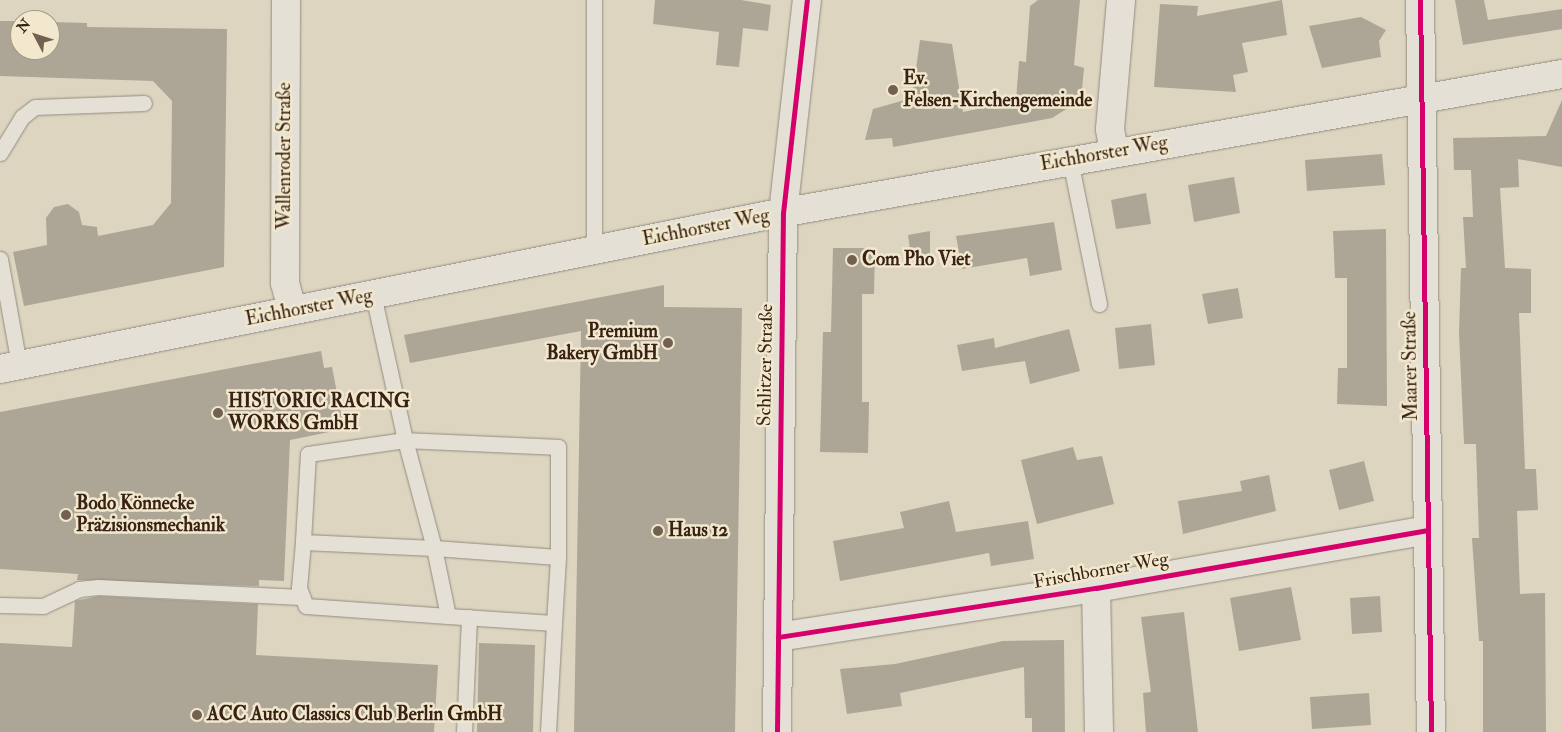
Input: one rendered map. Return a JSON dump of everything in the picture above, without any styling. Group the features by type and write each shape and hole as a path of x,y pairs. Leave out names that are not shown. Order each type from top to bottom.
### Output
{"street":[{"name":"Wallenroder Straße","path":"286,0 285,283 292,310"},
{"name":"Schlitzer Straße","path":"777,732 783,213 807,0"},
{"path":"1114,152 1110,128 1122,0"},
{"name":"Maarer Straße","path":"1420,0 1423,98 1431,732"},
{"name":"Eichhorster Weg","path":"9,367 594,249 783,213 1114,152 1562,74"},
{"name":"Frischborner Weg","path":"778,637 1096,588 1428,530"},
{"path":"1096,588 1099,732"}],"lane":[{"path":"594,0 594,249"},
{"path":"0,153 22,117 35,107 144,103"},
{"path":"1070,160 1099,304"},
{"path":"0,260 9,367"},
{"path":"373,295 405,440 434,548 448,616"},
{"path":"548,732 558,557 558,447 405,440 308,454 301,597 306,606 554,623"},
{"path":"303,542 434,548 558,557"},
{"path":"0,605 43,606 80,589 98,587 301,597"},
{"path":"464,732 469,617"}],"building":[{"path":"655,0 741,0 771,5 768,31 743,28 739,67 716,65 719,32 653,24"},
{"path":"1038,0 1080,0 1074,65 1084,68 1081,100 1052,118 982,131 893,147 892,138 865,140 873,109 912,98 920,40 952,44 963,112 1016,101 1019,61 1026,62 1030,6"},
{"path":"1282,0 1287,35 1242,43 1248,72 1233,75 1236,92 1154,87 1160,4 1198,6 1197,16"},
{"path":"1455,0 1484,0 1488,20 1562,9 1562,29 1463,45"},
{"path":"1361,17 1386,30 1379,41 1381,57 1322,68 1309,26"},
{"path":"0,21 10,21 10,60 60,60 60,22 87,23 87,27 227,29 224,267 24,306 13,252 47,245 46,218 54,207 68,204 79,212 82,225 97,227 98,236 153,225 171,203 172,101 153,81 0,76"},
{"path":"1562,100 1562,167 1518,159 1519,187 1500,188 1505,268 1531,269 1531,313 1519,313 1525,469 1536,469 1538,510 1517,511 1520,594 1545,593 1546,732 1483,732 1483,641 1479,641 1472,538 1479,538 1476,444 1464,444 1459,333 1461,268 1466,268 1463,217 1473,217 1471,170 1454,170 1453,138 1546,136"},
{"path":"1382,154 1385,185 1307,191 1305,160"},
{"path":"1234,177 1240,213 1194,222 1188,185"},
{"path":"1146,193 1151,224 1116,229 1111,200"},
{"path":"1054,222 1062,270 1030,276 1027,258 962,269 956,236"},
{"path":"1386,229 1387,406 1337,404 1338,368 1347,368 1347,278 1335,278 1333,231"},
{"path":"930,231 930,254 911,257 908,235"},
{"path":"833,248 875,248 874,294 862,294 862,402 869,402 868,453 820,452 823,332 831,332"},
{"name":"Haus 12","path":"664,285 664,307 742,308 735,732 574,732 581,331 410,363 404,335"},
{"path":"1238,288 1243,318 1208,324 1202,294"},
{"path":"1151,324 1155,365 1119,369 1115,328"},
{"path":"1069,329 1080,371 1030,384 1025,361 962,371 957,345 994,338 995,348"},
{"path":"321,351 324,368 332,367 344,429 290,440 284,581 259,580 259,586 77,580 78,574 0,569 0,412"},
{"path":"1073,447 1077,460 1102,456 1114,504 1037,524 1021,460"},
{"path":"1364,461 1374,501 1339,510 1329,470"},
{"path":"1269,475 1276,511 1183,534 1178,501 1242,491 1240,481"},
{"path":"949,501 956,532 1028,521 1034,559 991,566 989,553 840,581 833,541 904,528 900,512"},
{"path":"1291,587 1301,640 1239,651 1230,598"},
{"path":"98,596 258,604 256,655 438,665 434,732 0,732 0,643 72,647 75,601"},
{"path":"1380,596 1382,632 1352,634 1350,598"},
{"path":"1184,612 1198,732 1146,732 1143,693 1151,692 1141,617"},
{"path":"1064,640 1065,732 1032,732 1032,718 1025,718 1024,667 900,693 902,706 847,714 840,669 895,664 1003,641"},
{"path":"479,643 535,645 533,732 477,732"},
{"path":"1369,693 1371,725 1312,729 1310,697"}],"cycle path":[{"path":"777,732 783,213 807,0"},
{"path":"1420,0 1431,732"},
{"path":"778,637 1096,588 1428,530"}],"place":[{"name":"Ev. Felsen-Kirchengemeinde","path":"893,90"},
{"name":"Com Pho Viet","path":"852,260"},
{"name":"Premium Bakery GmbH","path":"668,343"},
{"name":"HISTORIC RACING WORKS GmbH","path":"218,413"},
{"name":"Bodo Könnecke Präzisionsmechanik","path":"66,515"},
{"name":"Haus 12","path":"658,531"},
{"name":"ACC Auto Classics Club Berlin GmbH","path":"197,715"}]}
